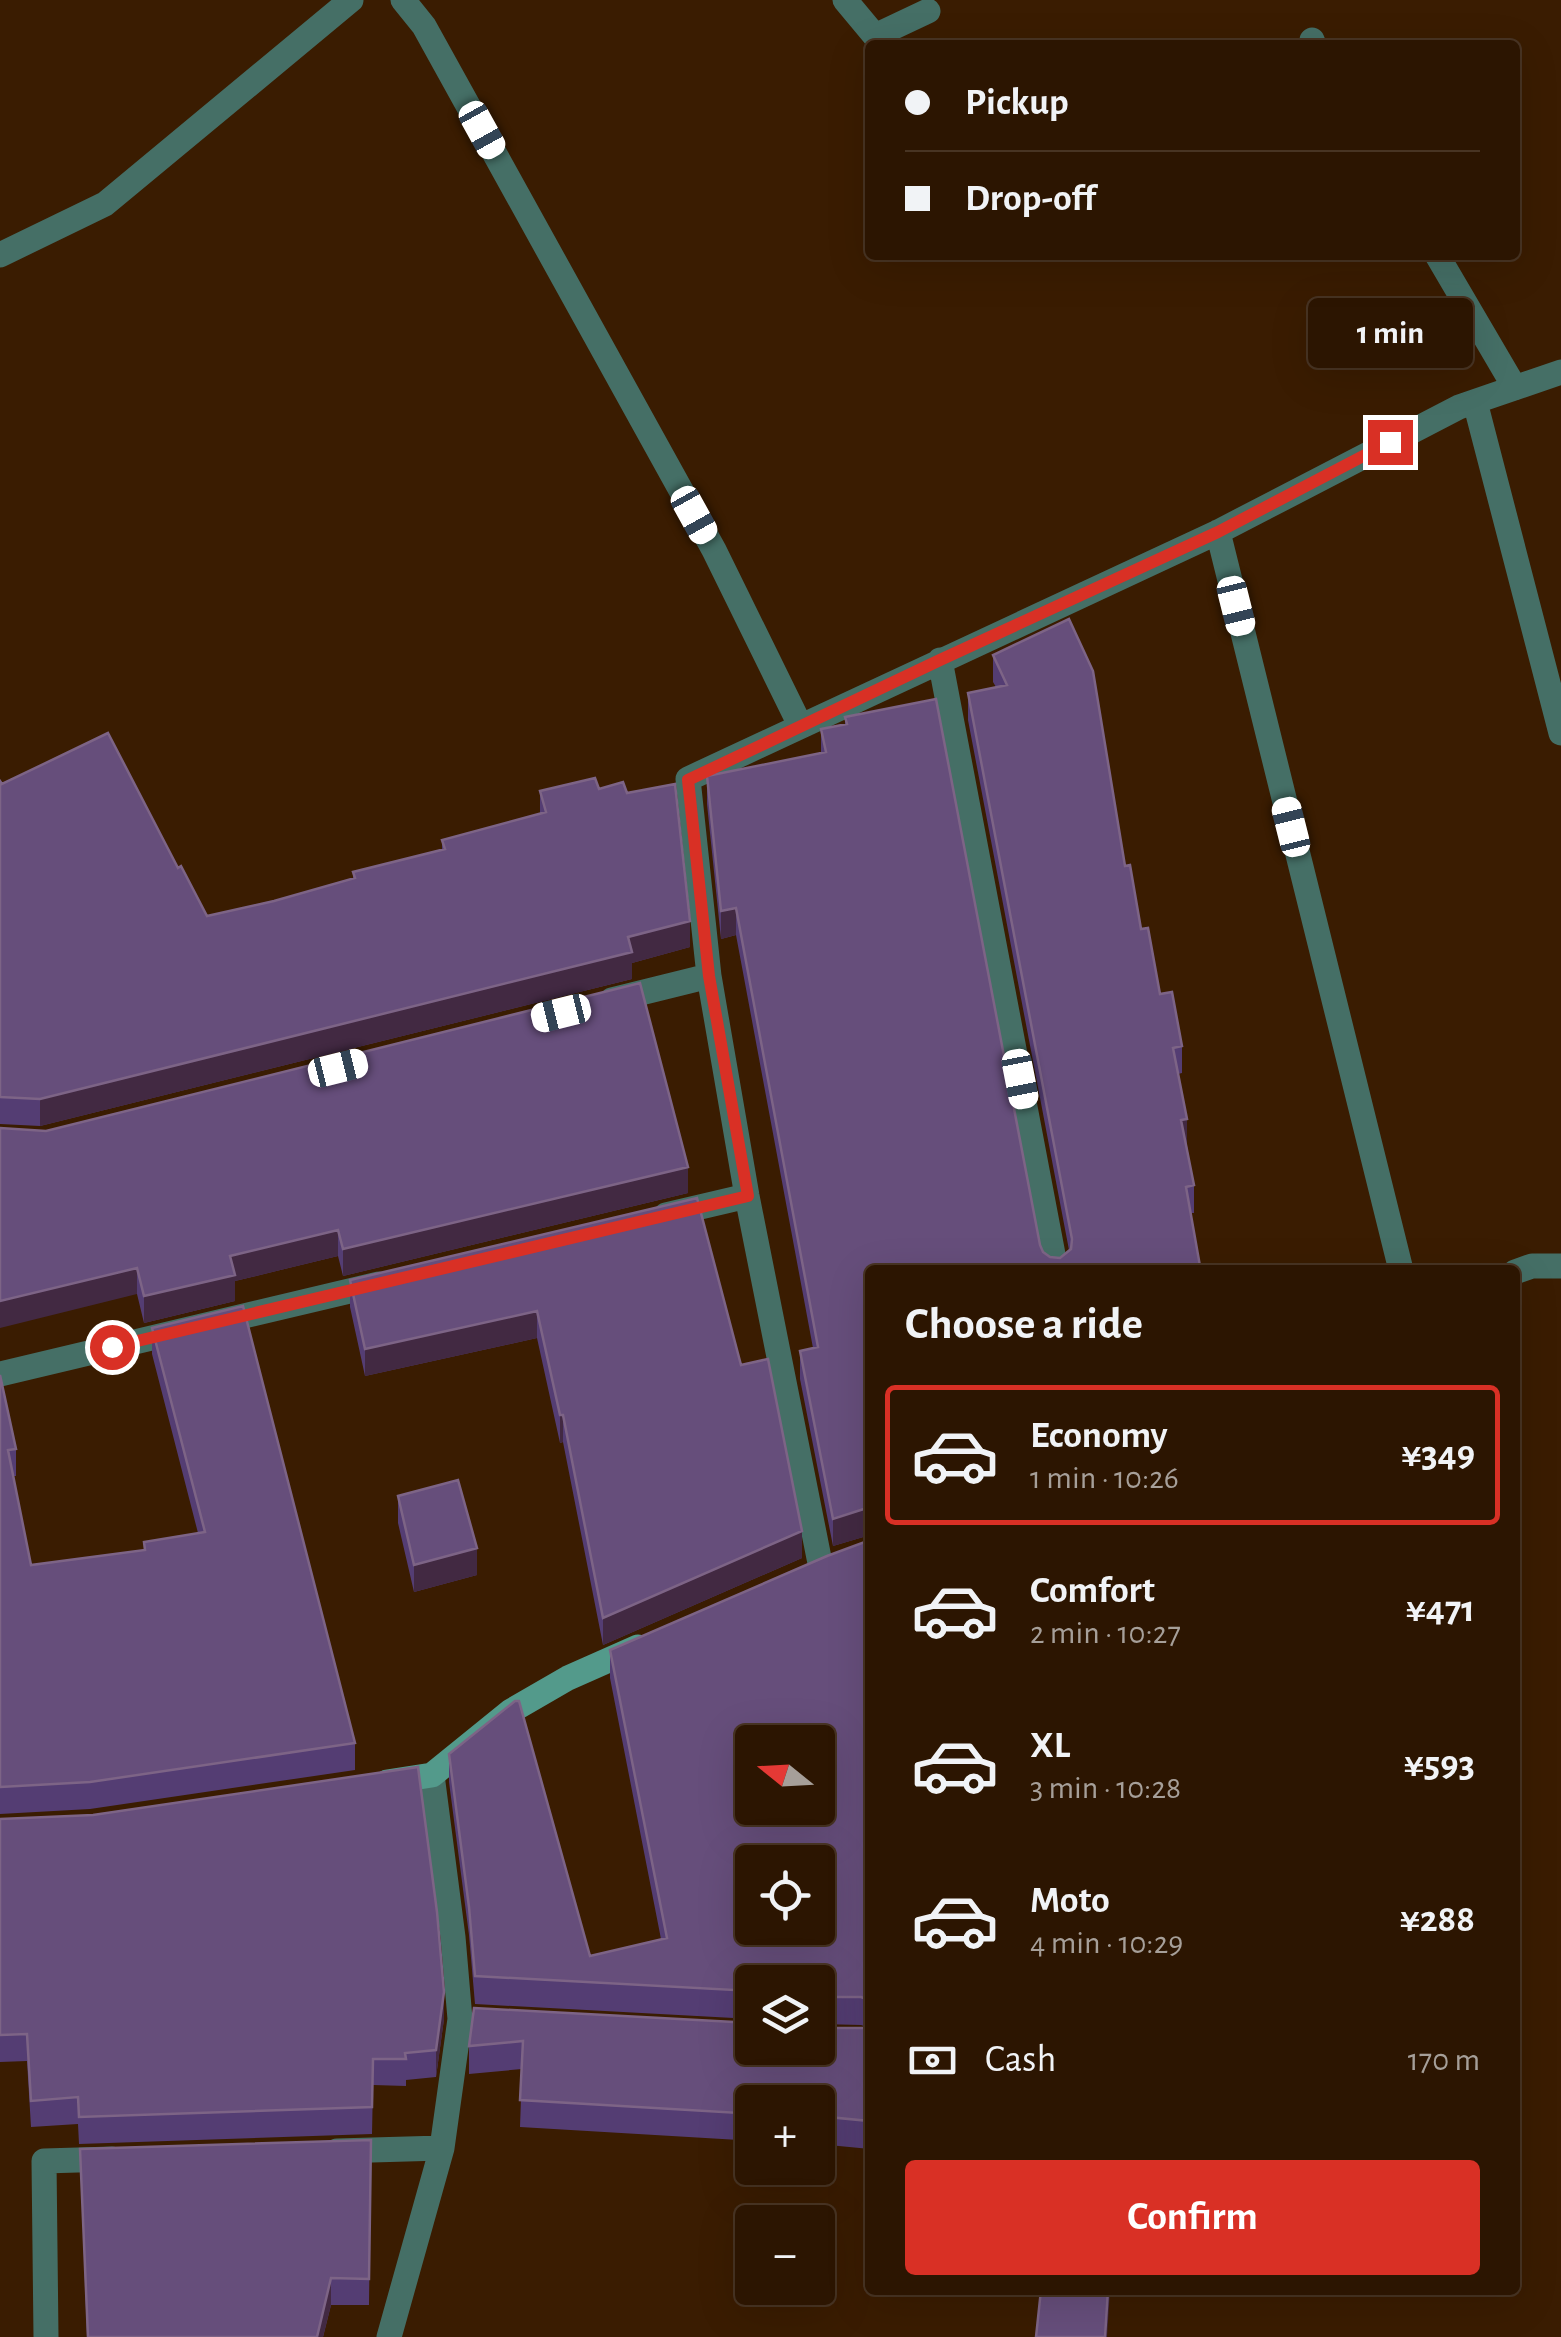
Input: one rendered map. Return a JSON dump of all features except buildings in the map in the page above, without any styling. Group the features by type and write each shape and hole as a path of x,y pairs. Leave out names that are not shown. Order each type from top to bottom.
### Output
{"main road":[{"path":"373,1784 432,1775 511,1711 568,1678 659,1638"}],"street":[{"path":"0,253 105,204 352,0"},
{"path":"403,0 424,26 714,550 800,726"},
{"path":"845,0 874,36 928,11"},
{"path":"1440,260 1514,388"},
{"path":"821,1569 709,976 688,780 1218,532 1458,407 1561,372"},
{"path":"1475,402 1561,733"},
{"path":"1218,532 1400,1265"},
{"path":"940,660 1055,1265"},
{"path":"594,1004 709,976"},
{"path":"652,1219 748,1196"},
{"path":"1520,1270 1561,1266"},
{"path":"0,1374 402,1278"},
{"path":"389,2337 442,2148 470,2020 453,1938 432,1775"},
{"path":"322,2152 442,2148"},
{"path":"46,2337 44,2161 144,2158"}],"route":[{"path":"112,1347 748,1196 709,976 688,780 1218,532 1390,442"}]}
